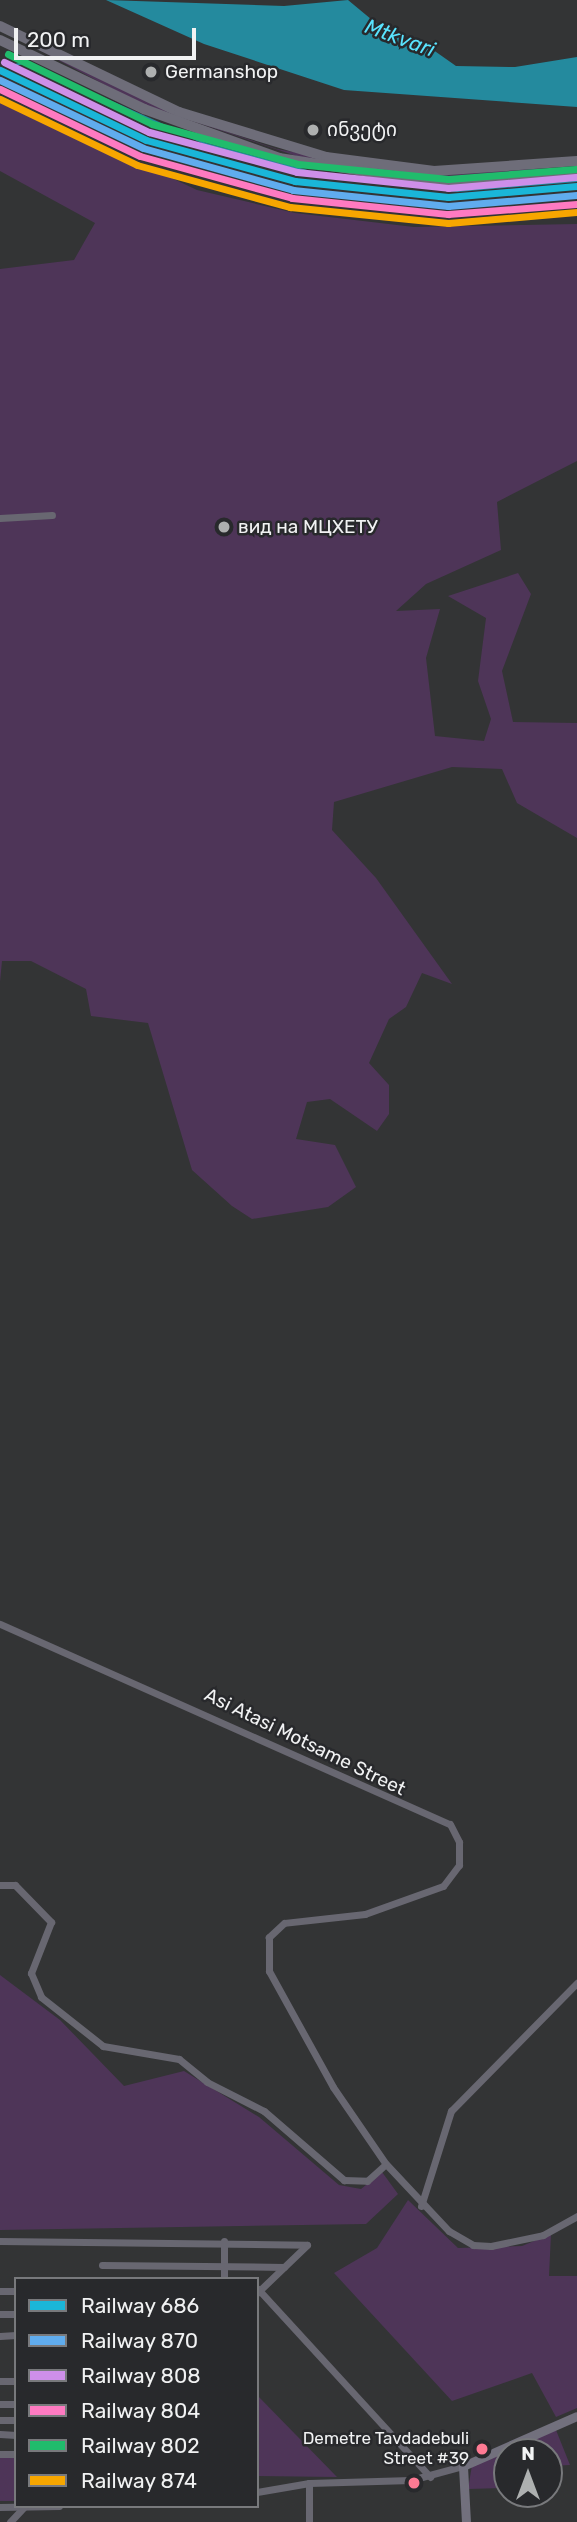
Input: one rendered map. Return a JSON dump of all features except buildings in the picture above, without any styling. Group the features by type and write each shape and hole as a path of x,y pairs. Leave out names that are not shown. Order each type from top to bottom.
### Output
{"highway":[{"path":"0,26 170,108 326,158 434,171 577,161"},
{"path":"3,43 144,109 292,161 446,184 577,173"}],"main road":[{"path":"466,2522 463,2466 577,2416"}],"street":[{"path":"0,518 52,515"},
{"name":"Asi Atasi Motsame Street","path":"0,1624 450,1824 459,1842 459,1865 443,1886 365,1914 296,1918 274,1930 267,1945 269,1971 284,2001 386,2164 421,2206 473,2245 542,2235 577,2216"},
{"path":"0,1885 23,1891 51,1923 51,1937 31,1973 36,1988 103,2046 179,2059 208,2082 264,2111 344,2180 367,2181 386,2164"},
{"path":"421,2206 451,2111 577,1983"},
{"path":"0,2241 224,2241 307,2245 259,2290 430,2477"},
{"path":"224,2241 224,2277"},
{"path":"102,2265 284,2267"},
{"path":"259,2493 309,2483 430,2477 463,2466"},
{"path":"309,2483 309,2522"},
{"path":"10,2522 23,2508"}],"shaded area":[{"path":"0,29 180,116 277,149 403,172 577,168 431,177 311,161 139,103"},
{"path":"0,97 197,190 295,213 414,227 577,224 577,461 497,502 501,550 426,584 396,611 440,609 426,658 435,736 484,741 491,719 478,681 486,618 448,596 518,573 531,594 502,671 513,722 577,723 577,838 517,803 502,769 452,767 334,802 332,830 376,878 452,984 422,973 406,1007 389,1019 369,1063 389,1085 389,1114 377,1131 330,1099 307,1102 296,1139 335,1145 356,1187 328,1207 252,1219 232,1206 192,1170 148,1023 91,1016 86,989 31,961 2,961 0,982 0,269 74,260 95,223 0,171"},
{"path":"0,1975 60,2020 124,2086 184,2071 259,2117 339,2185 361,2189 382,2172 398,2194 366,2224 0,2230"},
{"path":"408,2200 458,2248 522,2246 551,2234 549,2276 577,2276 577,2408 556,2417 532,2373 452,2401 334,2273 377,2248"},
{"path":"259,2397 337,2477 259,2476"},
{"path":"556,2430 559,2438 537,2438"},
{"path":"563,2448 570,2465 563,2465"},
{"path":"0,2455 14,2455 14,2501 0,2501"},
{"path":"493,2456 493,2488 468,2489 472,2465"}],"water":[{"name":"Mtkvari","path":"106,0 284,6 348,0 389,34 429,47 456,66 515,67 577,57 577,107 344,90 204,44"}],"waterway":[{"path":"9,66 24,63 206,144 330,177 457,191 577,181"}],"rail line":[{"name":"802","path":"8,54 152,124 298,164 448,179 576,169"},
{"name":"808","path":"4,62 149,132 297,172 448,188 576,177"},
{"name":"686","path":"0,70 146,140 295,181 448,197 577,186"},
{"name":"870","path":"0,80 143,148 293,190 448,206 577,195"},
{"name":"804","path":"0,89 140,156 292,198 448,214 577,204"},
{"name":"874","path":"0,99 137,165 290,207 448,223 577,212"}],"place":[{"name":"Germanshop","path":"151,72"},
{"name":"ინვეტი","path":"313,130"},
{"name":"вид на МЦХЕТУ","path":"224,527"},
{"name":"Demetre Tavdadebuli Street #39","path":"482,2449"}]}
